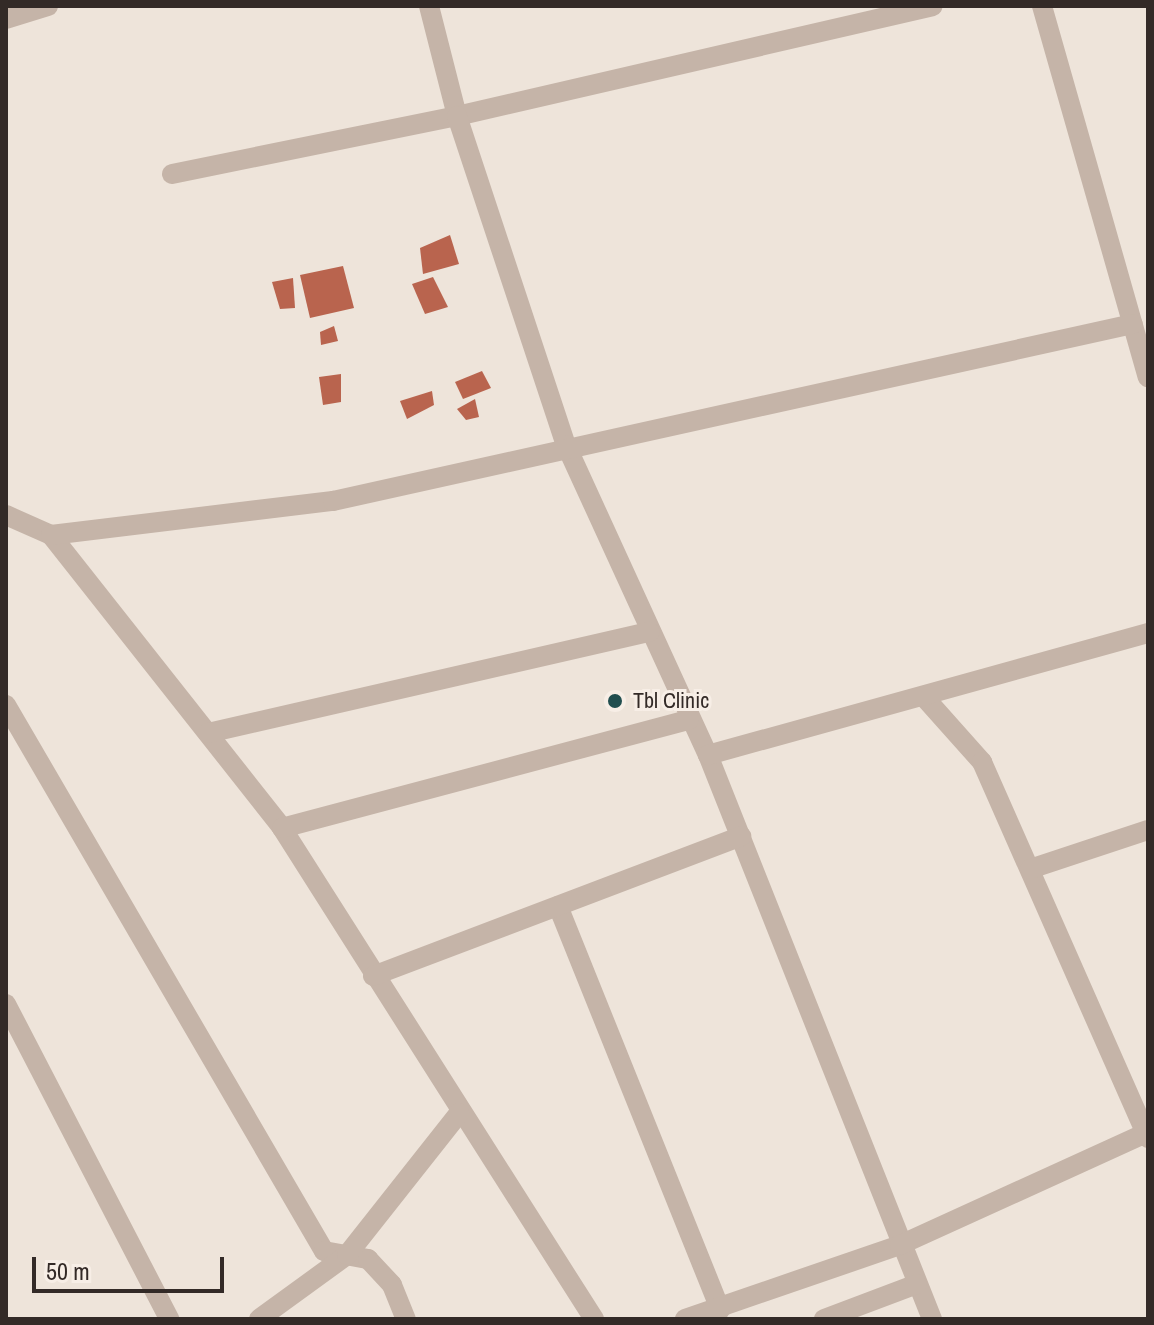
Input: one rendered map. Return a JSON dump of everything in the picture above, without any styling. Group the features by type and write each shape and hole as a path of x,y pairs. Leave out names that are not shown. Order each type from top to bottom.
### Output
{"street":[{"path":"6,19 48,6"},
{"path":"429,6 457,116 566,445 689,720 708,755 900,1245 932,1319"},
{"path":"172,174 457,116 932,6"},
{"path":"1042,6 1148,377"},
{"path":"51,535 333,501 566,445 1133,324"},
{"path":"6,515 51,535 282,828 459,1113 594,1319"},
{"path":"208,733 650,632"},
{"path":"708,755 925,698 1148,633"},
{"path":"685,1319 720,1310 900,1245 1147,1134 982,762 925,698"},
{"path":"6,705 324,1251 368,1259 392,1285 406,1319"},
{"path":"282,828 689,720"},
{"path":"1030,869 1148,830"},
{"path":"373,976 741,836"},
{"path":"558,906 720,1310"},
{"path":"8,1013 169,1319"},
{"path":"259,1319 347,1255 459,1113"},
{"path":"824,1319 917,1284"}],"building":[{"path":"450,235 459,264 423,274 420,248"},
{"path":"343,266 354,308 310,318 300,275"},
{"path":"433,277 448,307 425,314 412,284"},
{"path":"293,278 295,308 280,309 272,282"},
{"path":"334,326 338,341 321,345 320,332"},
{"path":"482,371 491,388 463,399 455,382"},
{"path":"341,374 341,402 323,405 319,377"},
{"path":"432,391 434,405 407,419 400,401"},
{"path":"475,399 479,417 466,420 457,409"}],"place":[{"name":"Tbl Clinic","path":"615,701"}]}
